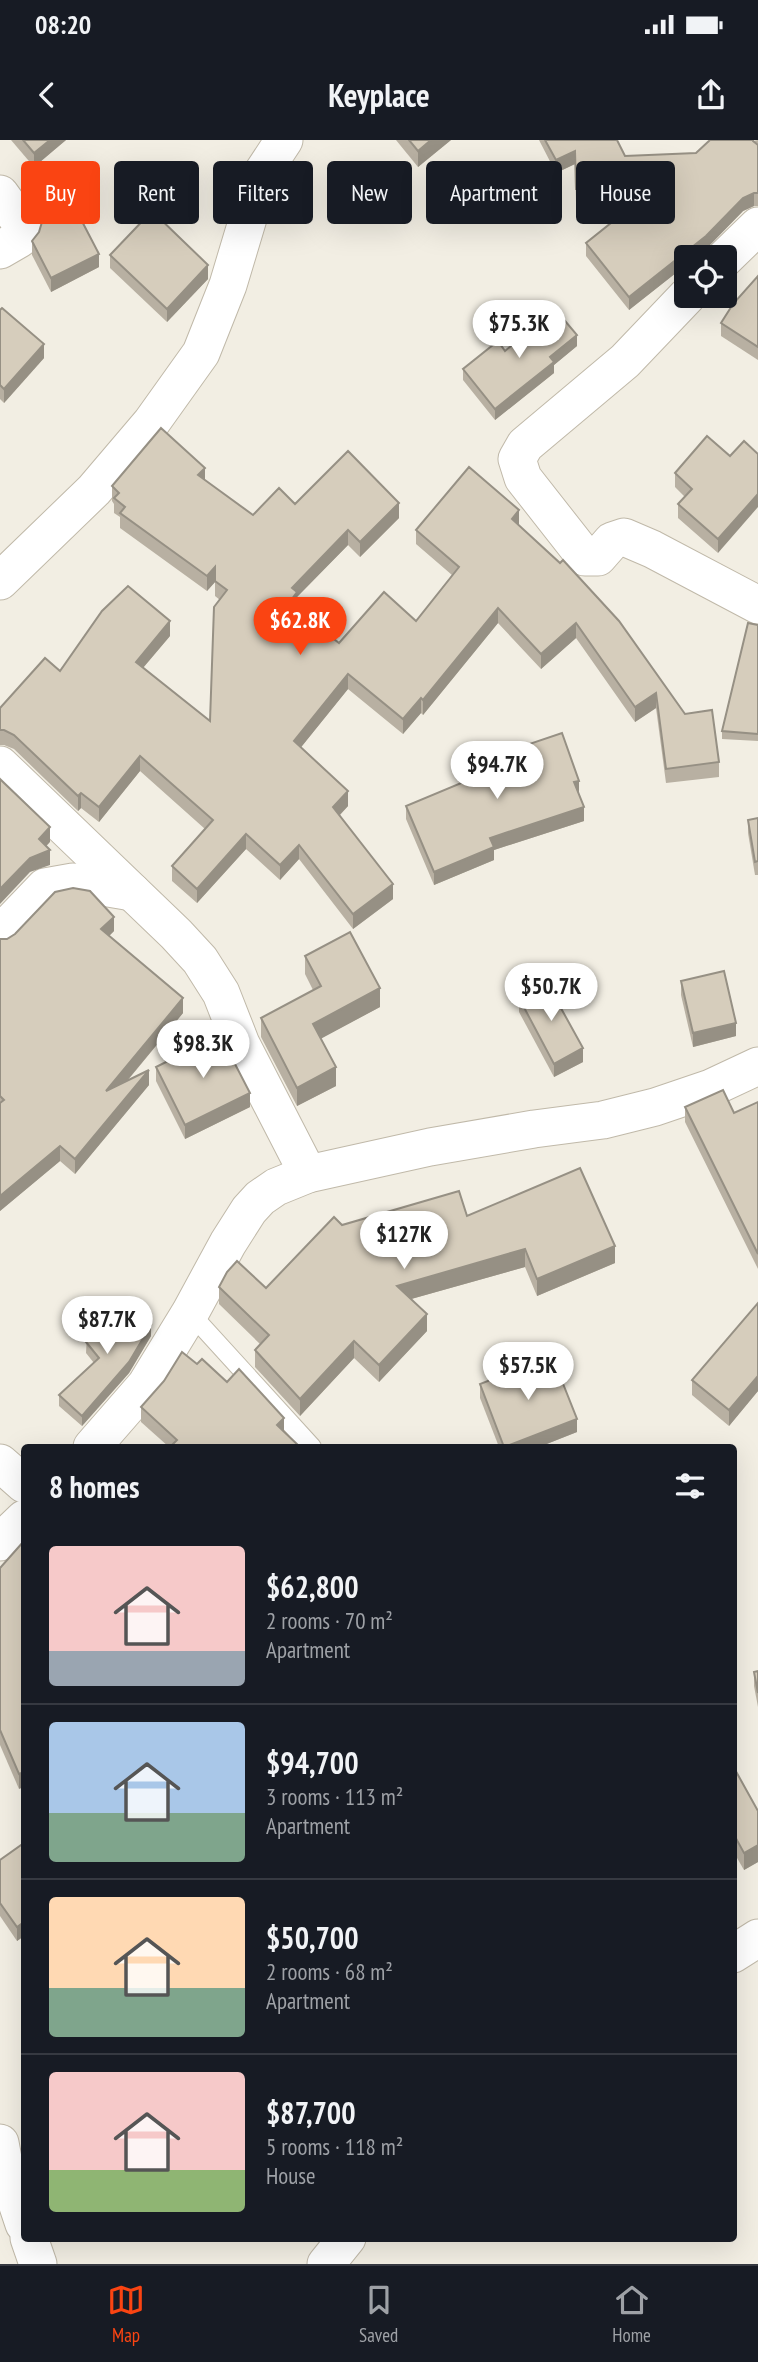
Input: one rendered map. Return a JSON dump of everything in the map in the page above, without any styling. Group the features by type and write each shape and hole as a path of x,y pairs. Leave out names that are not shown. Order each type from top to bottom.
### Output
{"street":[{"path":"0,581 94,490 150,423 201,353 228,285 261,175 284,140"},
{"path":"0,194 23,226 19,239 0,250"},
{"path":"737,246 758,226"},
{"path":"676,308 625,361 525,445 517,459 523,478 581,555 598,557 612,541 624,537 652,548 758,605"},
{"path":"0,765 177,934 200,960 221,993 242,1044 308,1174"},
{"path":"0,934 45,887 74,882 132,892"},
{"path":"95,1444 146,1385 249,1210 276,1187 308,1174 430,1147 616,1117 711,1088 758,1066"},
{"path":"0,1463 21,1481"},
{"path":"0,1542 21,1522"},
{"path":"737,1951 758,1938"},
{"path":"0,2143 21,2215"},
{"path":"30,2242 38,2264"},
{"path":"326,2264 344,2242"}],"lane":[{"path":"190,1314 309,1444"}],"building":[{"path":"23,140 50,140 34,153"},
{"path":"409,140 431,140 418,151"},
{"path":"545,140 617,140 625,156 696,153 710,140 753,140 758,145 758,193 743,198 695,245 674,245 674,261 629,297 586,243 610,224 675,224 675,161 576,161 576,189 575,151 556,160"},
{"path":"41,224 83,224 99,254 51,278 32,241"},
{"path":"140,224 165,224 208,265 167,309 110,255"},
{"path":"758,276 758,347 721,323 730,308 737,308 737,300"},
{"path":"2,308 44,344 4,389 0,385"},
{"path":"555,309 577,335 550,357 554,362 495,409 463,369 498,341 505,351"},
{"path":"161,428 205,468 198,475 253,515 279,488 295,504 348,451 399,503 360,542 348,530 292,588 297,592 289,603 339,643 384,592 416,621 459,567 416,530 469,467 519,510 512,519 560,563 563,560 619,621 685,714 712,710 719,762 666,769 656,693 635,707 576,623 541,654 498,608 423,700 421,698 403,719 348,674 294,741 348,791 333,807 393,884 353,914 299,845 280,865 246,834 197,889 172,866 213,820 140,756 99,807 81,793 78,796 14,735 0,730 0,708 45,658 60,671 102,611 128,586 170,621 136,662 210,721 214,607 227,590 215,581 215,567 207,576 120,513 125,507 114,498 119,493 112,486"},
{"path":"707,436 730,456 744,441 758,454 758,494 718,539 678,504 692,489 675,473"},
{"path":"748,623 758,625 758,734 722,731"},
{"path":"562,733 579,781 574,782 584,807 490,838 494,847 434,872 406,806 483,774 479,761"},
{"path":"0,779 50,827 39,839 50,850 30,858 0,889"},
{"path":"758,818 758,861 755,862 748,820"},
{"path":"73,888 90,891 114,917 101,929 183,998 106,1091 149,1070 75,1159 60,1146 0,1196 0,1103 4,1100 0,1096 0,939 7,939 15,934 55,892"},
{"path":"350,932 380,988 313,1024 336,1067 297,1088 261,1018 321,986 305,956"},
{"path":"724,971 736,1023 693,1033 681,981"},
{"path":"547,983 583,1048 554,1064 519,998"},
{"path":"220,1035 250,1093 185,1125 156,1067"},
{"path":"723,1090 734,1113 758,1102 758,1254 685,1107"},
{"path":"580,1168 615,1246 537,1279 525,1249 397,1286 427,1314 379,1365 354,1341 300,1399 255,1350 269,1335 219,1287 237,1261 266,1288 334,1217 342,1225 459,1191 467,1216"},
{"path":"114,1301 138,1321 143,1317 151,1325 129,1362 82,1416 59,1395 99,1358 86,1342 90,1338 87,1335"},
{"path":"758,1303 758,1376 729,1410 692,1380"},
{"path":"182,1352 197,1364 202,1359 227,1382 239,1369 284,1418 277,1425 297,1444 173,1444 177,1440 141,1407 164,1381"},
{"path":"552,1356 577,1419 512,1444 503,1444 480,1384"},
{"path":"21,1544 19,1774 0,1730 0,1568"},
{"path":"758,1671 758,1693 754,1672"},
{"path":"737,1773 758,1811 758,1845 744,1853 737,1840"},
{"path":"21,1845 21,1924 17,1927 0,1903 0,1860"}]}
